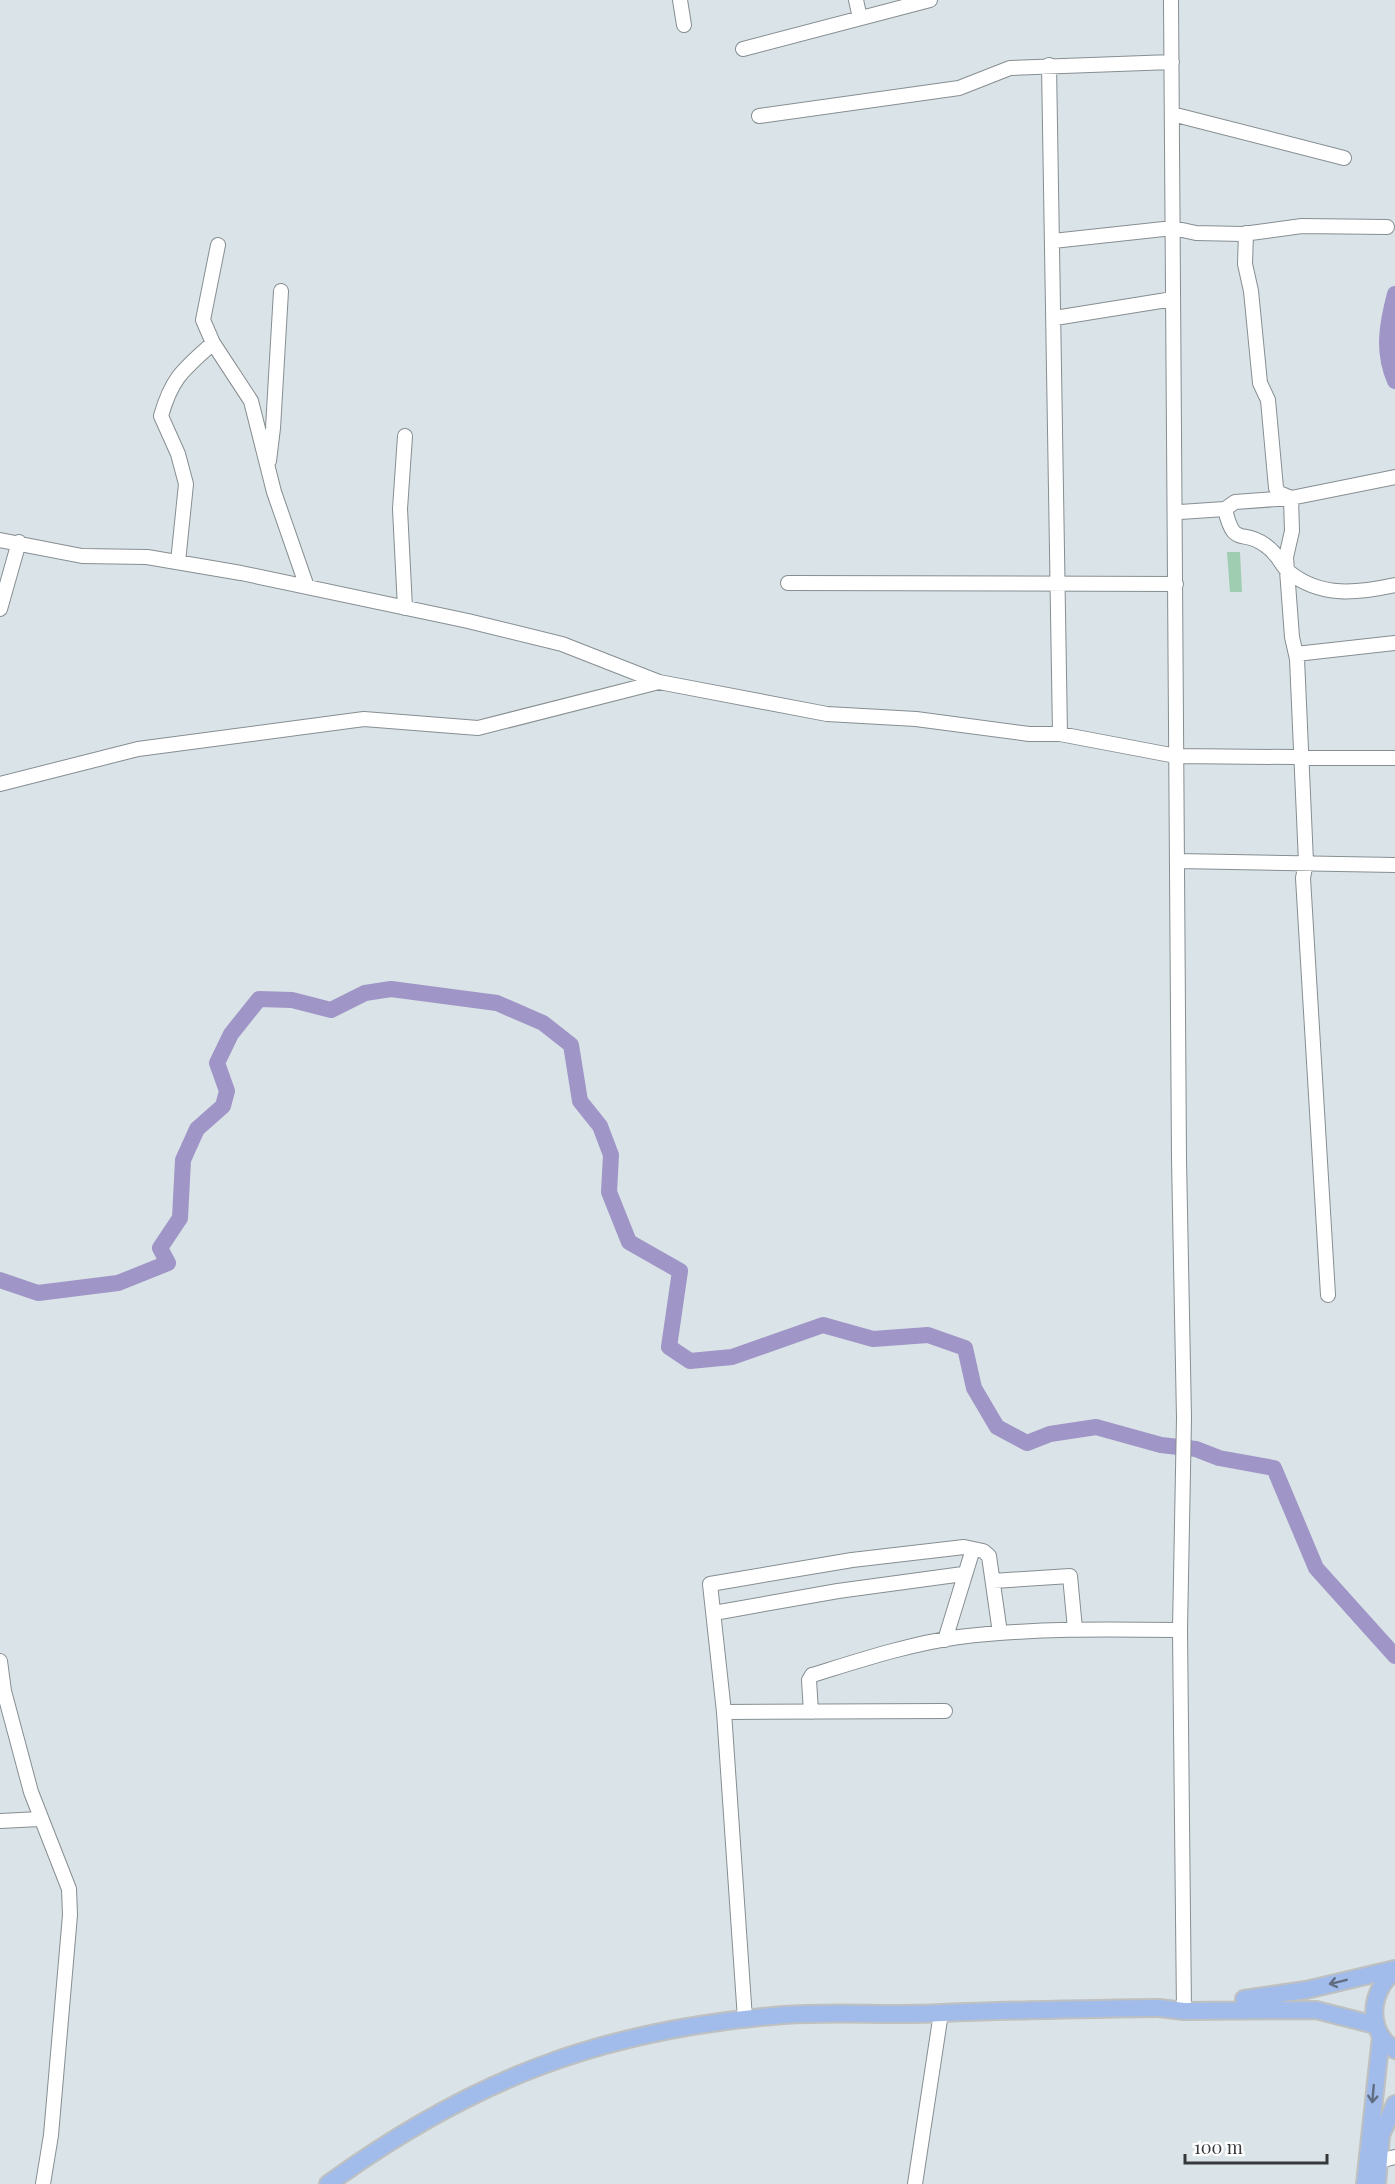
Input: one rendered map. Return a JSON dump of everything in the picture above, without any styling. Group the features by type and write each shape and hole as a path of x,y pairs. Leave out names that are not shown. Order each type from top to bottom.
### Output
{"main road":[{"path":"1184,2007 1262,1998 1395,1970"},
{"path":"1377,2184 1371,2163 1378,2030 1374,2008 1377,1992 1386,1978 1395,1970"},
{"path":"328,2184 369,2154 442,2109 510,2077 584,2050 661,2030 745,2019 872,2012 941,2013 1184,2007 1316,2010 1378,2030 1395,2050"},
{"path":"1365,2184 1381,2135 1395,2104"}],"street":[{"path":"680,0 684,26"},
{"path":"855,0 860,18"},
{"path":"743,49 930,0"},
{"path":"1171,0 1179,1159 1184,1418 1180,1630 1184,2007"},
{"path":"759,116 921,96 959,88 1010,68 1172,62"},
{"path":"1049,65 1055,318 1060,734"},
{"path":"1172,114 1344,158"},
{"path":"1053,241 1173,228 1196,233 1246,233 1302,226 1387,227"},
{"path":"1246,233 1245,264 1251,291 1260,383 1268,400 1276,488 1279,493 1291,498"},
{"path":"218,245 203,320 213,344 251,401 268,469 307,587"},
{"path":"268,469 273,428 281,291"},
{"path":"1055,318 1173,299"},
{"path":"178,562 186,484 178,454 161,416 167,394 178,376 213,344"},
{"path":"405,436 400,509 405,608"},
{"path":"1180,512 1225,509 1235,502 1249,499 1291,498 1395,477"},
{"path":"1291,498 1292,531 1286,557 1292,638 1296,654 1302,757 1306,862 1303,878 1328,1295"},
{"path":"1225,509 1229,528 1240,537 1261,542 1278,554 1287,571 1317,588 1343,593 1395,585"},
{"path":"0,540 82,556 147,556 307,587 562,645 659,682 827,714 916,718 1029,734 1060,734 1176,756 1395,758"},
{"path":"0,609 19,542"},
{"path":"789,583 1176,585"},
{"path":"1296,654 1395,643"},
{"path":"0,784 138,748 364,718 478,728 659,682"},
{"path":"1178,861 1395,865"},
{"path":"745,2019 724,1712 710,1590 713,1583 852,1560 964,1547 988,1553 1000,1633"},
{"path":"945,1640 963,1574 973,1549"},
{"path":"714,1613 837,1591 963,1574"},
{"path":"993,1581 1070,1576 1075,1629"},
{"path":"811,1712 809,1680 812,1675 890,1651 945,1640 1000,1633 1075,1629 1180,1630"},
{"path":"0,1661 4,1691 40,1819 69,1888 70,1915 51,2135 43,2184"},
{"path":"724,1712 945,1711"},
{"path":"0,1821 40,1819"},
{"path":"915,2184 941,2013"},
{"path":"1371,2163 1395,2157"}],"green space":[{"path":"1227,552 1240,552 1242,592 1230,592"}],"waterway":[{"path":"1395,294 1387,338 1388,359 1395,381"},
{"path":"0,1280 38,1293 118,1283 168,1263 160,1248 180,1218 183,1160 197,1129 223,1106 227,1091 217,1063 231,1034 259,999 292,1000 331,1010 365,993 391,989 497,1003 543,1023 571,1045 580,1101 600,1126 611,1155 609,1192 629,1242 680,1271 669,1347 690,1361 732,1357 823,1325 873,1339 928,1335 965,1348 974,1388 997,1427 1027,1443 1050,1434 1096,1427 1161,1445 1196,1449 1219,1458 1274,1468 1316,1568 1395,1656"}]}
